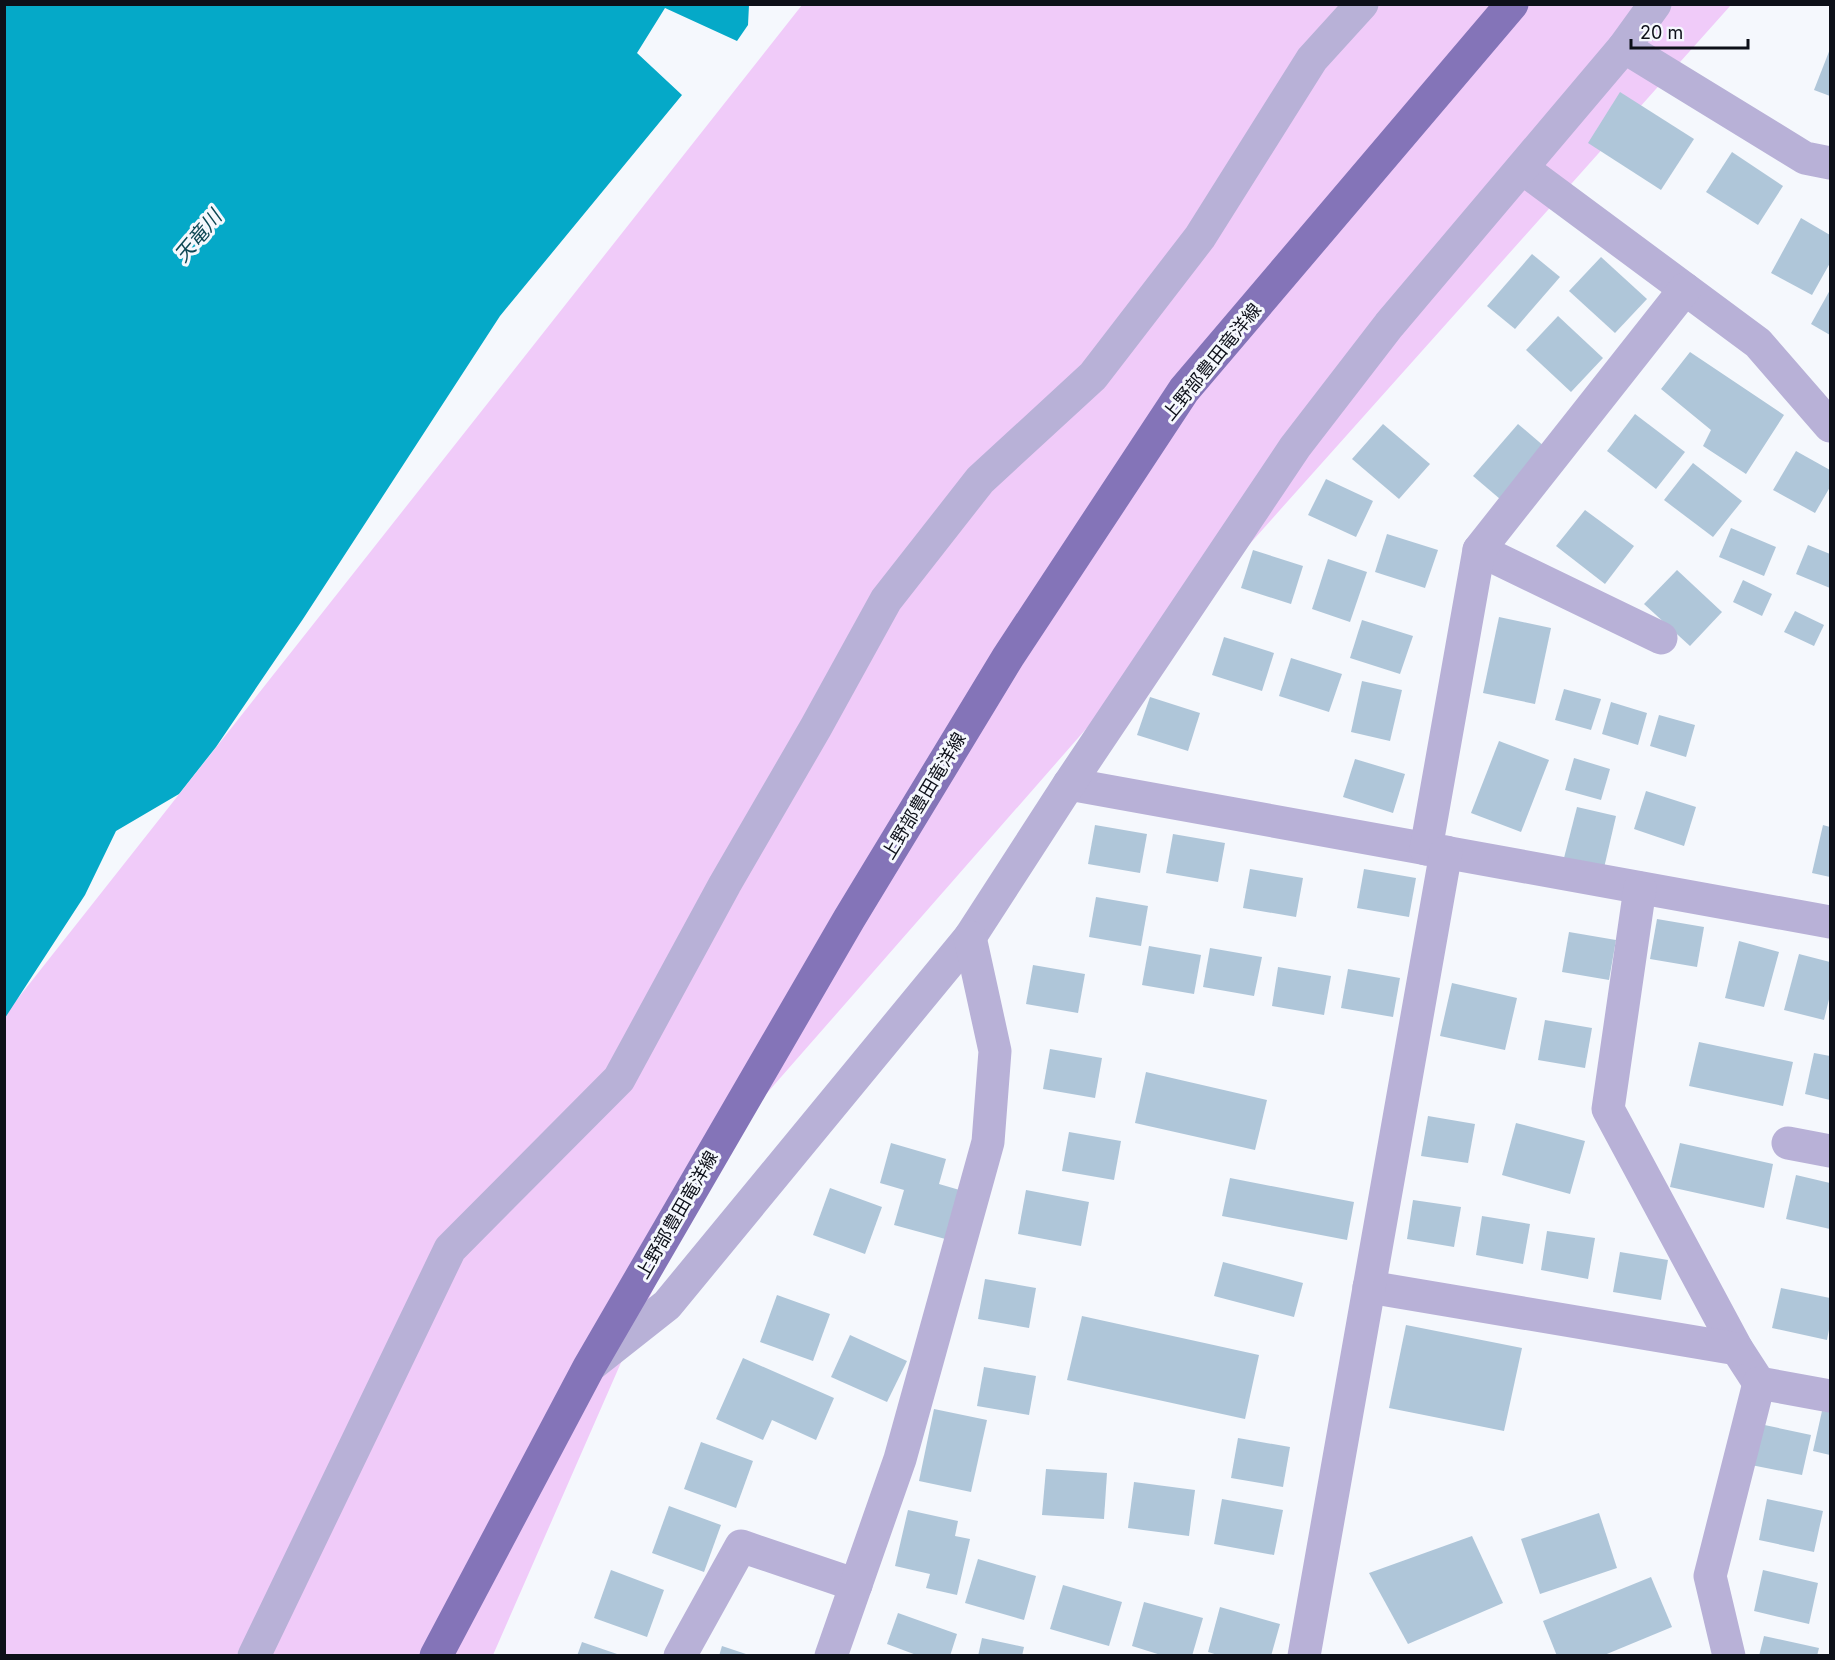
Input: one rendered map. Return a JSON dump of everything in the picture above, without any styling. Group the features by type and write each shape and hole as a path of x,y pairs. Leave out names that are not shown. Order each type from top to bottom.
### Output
{"main road":[{"name":"上野部豊田竜洋線","path":"436,1656 589,1367 849,919 996,677 1184,390 1512,4"}],"street":[{"path":"254,1656 450,1250 619,1078 725,884 886,600 980,480 1093,376 1200,237 1312,59 1362,4"},
{"path":"589,1367 667,1305 970,937 1069,784 1295,447 1389,325 1624,47 1654,4"},
{"path":"1624,47 1805,158 1830,163"},
{"path":"1522,168 1758,343 1830,426"},
{"path":"1305,1656 1369,1287 1479,550 1685,289"},
{"path":"1479,550 1660,638"},
{"path":"1069,784 1830,922"},
{"path":"1640,888 1608,1109 1737,1349 1759,1383 1830,1396"},
{"path":"831,1656 900,1458 988,1142 995,1051 970,937"},
{"path":"1788,1143 1830,1151"},
{"path":"1369,1287 1737,1349"},
{"path":"1729,1656 1710,1576 1759,1383"},
{"path":"680,1656 741,1546 856,1585"}],"shaded area":[{"path":"802,5 1731,5 1171,632 711,1157 493,1655 5,1655 4,1016"}],"water":[{"name":"天竜川","path":"5,4 749,5 748,25 737,41 665,8 637,53 682,95 500,316 303,619 216,747 179,794 116,831 85,895 5,1018"}],"building":[{"path":"1830,49 1830,96 1814,90"},
{"path":"1620,92 1694,139 1661,190 1588,143"},
{"path":"1732,152 1783,186 1758,225 1706,192"},
{"path":"1801,218 1830,235 1830,263 1812,295 1771,273"},
{"path":"1532,254 1560,277 1515,329 1487,306"},
{"path":"1601,257 1647,299 1615,333 1569,291"},
{"path":"1830,290 1830,335 1811,324"},
{"path":"1558,316 1603,358 1571,392 1526,350"},
{"path":"1690,352 1784,415 1746,474 1703,446 1711,430 1661,389"},
{"path":"1635,414 1685,452 1656,489 1607,451"},
{"path":"1383,424 1430,464 1399,499 1352,459"},
{"path":"1518,424 1545,447 1500,499 1473,476"},
{"path":"1796,451 1830,470 1830,487 1815,513 1773,490"},
{"path":"1693,463 1742,501 1713,537 1664,500"},
{"path":"1326,479 1373,501 1356,537 1308,515"},
{"path":"1585,510 1634,546 1605,584 1556,546"},
{"path":"1731,528 1776,547 1764,576 1719,557"},
{"path":"1387,534 1438,550 1425,588 1375,572"},
{"path":"1808,545 1830,554 1830,588 1796,574"},
{"path":"1253,550 1303,566 1291,604 1241,588"},
{"path":"1328,559 1367,572 1350,622 1312,609"},
{"path":"1677,570 1722,612 1690,646 1644,604"},
{"path":"1743,580 1772,594 1762,616 1733,602"},
{"path":"1795,611 1824,625 1814,646 1784,632"},
{"path":"1499,617 1551,628 1535,704 1483,693"},
{"path":"1362,620 1413,636 1400,674 1350,658"},
{"path":"1224,637 1274,653 1262,691 1212,675"},
{"path":"1291,658 1342,674 1329,712 1279,696"},
{"path":"1362,681 1402,690 1390,741 1351,732"},
{"path":"1564,689 1601,699 1591,730 1555,720"},
{"path":"1150,697 1200,713 1188,751 1137,735"},
{"path":"1611,702 1647,713 1638,745 1602,734"},
{"path":"1659,715 1695,725 1686,757 1650,746"},
{"path":"1499,741 1549,760 1521,832 1471,813"},
{"path":"1574,758 1610,769 1601,800 1565,790"},
{"path":"1355,759 1405,774 1393,813 1343,797"},
{"path":"1646,791 1696,807 1684,846 1634,829"},
{"path":"1577,807 1616,816 1604,868 1564,858"},
{"path":"1095,825 1147,834 1140,873 1088,864"},
{"path":"1823,825 1830,827 1830,877 1812,873"},
{"path":"1173,834 1225,843 1218,882 1166,873"},
{"path":"1250,869 1303,878 1296,917 1243,908"},
{"path":"1364,869 1416,878 1409,917 1357,908"},
{"path":"1096,897 1148,906 1141,946 1089,937"},
{"path":"1657,919 1704,927 1697,967 1650,959"},
{"path":"1569,932 1616,940 1609,980 1562,972"},
{"path":"1739,941 1779,952 1764,1007 1725,998"},
{"path":"1149,946 1201,955 1194,994 1142,985"},
{"path":"1210,948 1262,957 1254,996 1203,987"},
{"path":"1799,954 1830,962 1830,995 1824,1020 1784,1010"},
{"path":"1033,965 1085,974 1078,1013 1026,1004"},
{"path":"1278,967 1331,976 1324,1015 1272,1006"},
{"path":"1348,969 1400,978 1393,1017 1341,1008"},
{"path":"1452,983 1517,998 1505,1050 1440,1036"},
{"path":"1545,1020 1592,1028 1585,1068 1538,1060"},
{"path":"1699,1042 1793,1062 1783,1106 1689,1086"},
{"path":"1050,1049 1102,1058 1095,1098 1043,1089"},
{"path":"1814,1053 1830,1056 1830,1100 1805,1094"},
{"path":"1146,1072 1267,1100 1255,1150 1135,1123"},
{"path":"1428,1116 1475,1124 1468,1163 1421,1156"},
{"path":"1516,1123 1585,1141 1570,1194 1502,1175"},
{"path":"1069,1132 1121,1141 1114,1180 1062,1171"},
{"path":"891,1143 946,1159 939,1184 963,1191 949,1240 894,1225 904,1190 880,1183"},
{"path":"1680,1143 1773,1164 1764,1208 1670,1187"},
{"path":"1796,1175 1830,1183 1830,1229 1786,1219"},
{"path":"1230,1178 1354,1202 1347,1240 1222,1216"},
{"path":"830,1188 882,1207 865,1254 813,1235"},
{"path":"1026,1190 1089,1202 1081,1246 1018,1234"},
{"path":"1413,1200 1461,1207 1454,1247 1407,1239"},
{"path":"1482,1216 1530,1224 1523,1264 1476,1255"},
{"path":"1547,1231 1595,1238 1588,1279 1541,1270"},
{"path":"1620,1252 1668,1260 1661,1300 1613,1292"},
{"path":"1223,1262 1303,1283 1294,1317 1214,1296"},
{"path":"985,1279 1036,1288 1029,1328 978,1319"},
{"path":"1781,1288 1830,1298 1830,1324 1827,1340 1772,1328"},
{"path":"777,1295 830,1314 813,1361 760,1342"},
{"path":"1082,1316 1259,1355 1245,1419 1067,1380"},
{"path":"1406,1325 1522,1348 1504,1431 1389,1408"},
{"path":"850,1335 907,1361 887,1402 831,1377"},
{"path":"743,1358 834,1398 816,1440 772,1420 763,1440 716,1419"},
{"path":"984,1367 1036,1376 1029,1415 977,1406"},
{"path":"934,1409 987,1420 971,1492 919,1481"},
{"path":"1822,1411 1830,1412 1830,1455 1813,1451"},
{"path":"1755,1423 1811,1435 1802,1475 1746,1464"},
{"path":"1238,1438 1290,1447 1283,1487 1231,1478"},
{"path":"701,1442 753,1461 736,1508 684,1489"},
{"path":"1046,1469 1107,1473 1104,1519 1042,1515"},
{"path":"1134,1482 1195,1490 1189,1536 1128,1528"},
{"path":"1222,1499 1283,1510 1274,1555 1214,1544"},
{"path":"1767,1499 1823,1511 1814,1552 1759,1540"},
{"path":"669,1506 721,1525 704,1572 652,1553"},
{"path":"908,1510 958,1521 955,1536 970,1539 957,1595 926,1588 930,1574 895,1566"},
{"path":"1599,1513 1617,1568 1540,1594 1521,1539"},
{"path":"1472,1536 1503,1603 1408,1644 1369,1573"},
{"path":"978,1559 1036,1576 1024,1620 965,1603"},
{"path":"611,1570 664,1590 647,1637 594,1618"},
{"path":"1763,1570 1818,1583 1809,1624 1754,1611"},
{"path":"1651,1577 1672,1627 1602,1656 1557,1656 1543,1621"},
{"path":"1063,1585 1122,1602 1109,1646 1050,1629"},
{"path":"1144,1602 1203,1618 1192,1656 1164,1656 1132,1646"},
{"path":"1220,1607 1280,1624 1271,1656 1221,1656 1208,1652"},
{"path":"898,1613 957,1634 950,1656 919,1656 887,1644"},
{"path":"1764,1636 1819,1648 1817,1656 1759,1656"},
{"path":"982,1638 1024,1647 1022,1656 978,1656"},
{"path":"582,1642 620,1655 620,1656 577,1656"},
{"path":"722,1646 749,1655 749,1656 719,1656"}]}
